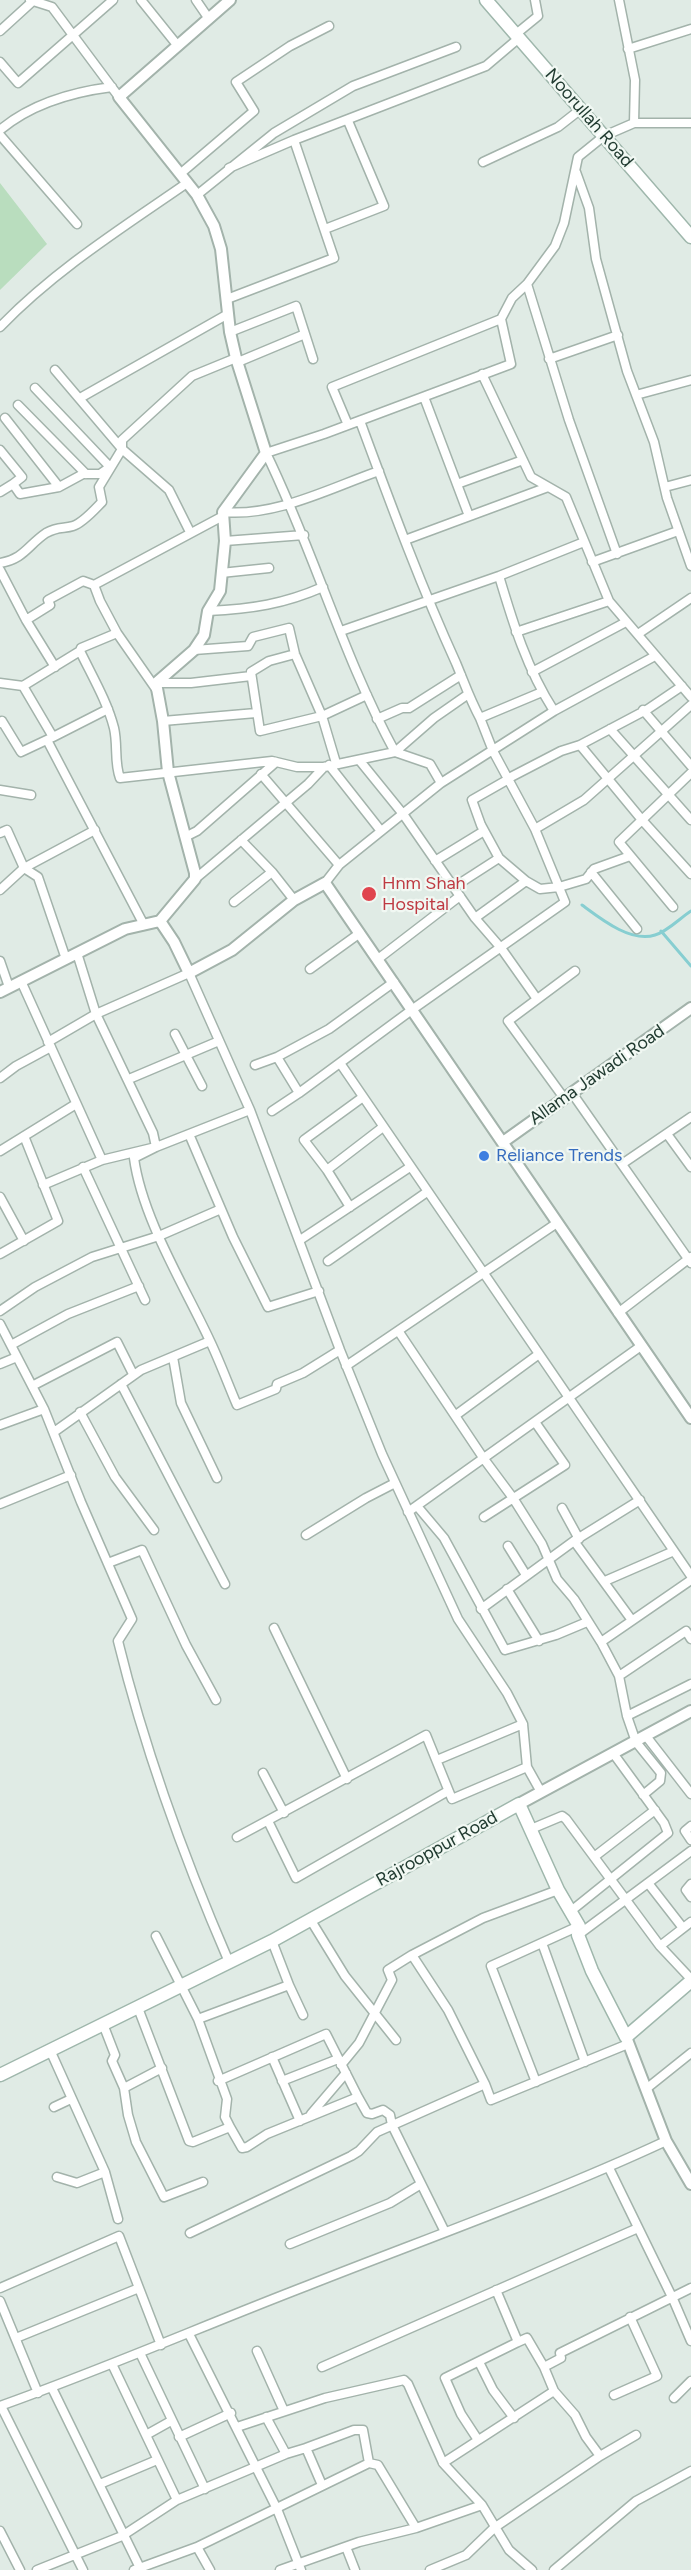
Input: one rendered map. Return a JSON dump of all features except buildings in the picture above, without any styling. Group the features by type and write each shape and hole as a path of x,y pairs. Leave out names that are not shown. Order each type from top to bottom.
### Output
{"main road":[{"name":"Noorullah Road","path":"486,0 691,237"},
{"name":"Rajrooppur Road","path":"0,2075 272,1941 519,1804"},
{"path":"519,1804 558,1890 571,1911 592,1971 627,2040 691,1980"}],"street":[{"path":"0,31 32,0 52,7 119,97 197,195 214,226 221,249 230,332 266,453 304,535 377,719 395,752 430,764 441,783"},
{"path":"0,62 18,83 113,0"},
{"path":"141,0 178,46"},
{"path":"196,0 208,19"},
{"path":"119,97 230,0"},
{"path":"229,168 294,140 486,66 538,16 535,0"},
{"path":"619,0 635,80 634,123"},
{"path":"0,327 36,291 183,179 255,111 236,82 290,46 329,26"},
{"path":"628,50 691,29"},
{"path":"197,195 273,133 353,86 456,47"},
{"path":"0,130 32,108 81,90 112,87"},
{"path":"483,162 558,127 581,109"},
{"path":"325,229 384,206 348,121"},
{"path":"156,686 194,650 204,634 208,611 220,591 225,540 223,514 266,453 360,421 511,364 501,319 512,298 527,284 555,246 576,172 578,157 604,136 634,123 691,123"},
{"path":"0,135 77,224"},
{"path":"226,299 334,258 294,140"},
{"path":"576,172 589,208 597,259 627,370 654,442 678,531 691,566"},
{"path":"527,284 549,359 617,554"},
{"path":"230,332 296,306 313,359"},
{"path":"80,398 228,314"},
{"path":"348,425 332,387 501,319"},
{"path":"0,563 13,561 46,533 62,526 73,526 96,509 102,502 99,487 122,449 122,440 192,376 305,334"},
{"path":"549,359 618,335"},
{"path":"54,370 122,449 169,490 190,532"},
{"path":"482,374 531,477 566,497 609,601 691,697"},
{"path":"636,395 691,380"},
{"path":"36,388 111,467"},
{"path":"424,397 470,516"},
{"path":"18,405 86,474"},
{"path":"5,418 59,487"},
{"path":"272,1112 412,1009 566,902 535,829 493,751 468,695 428,601 360,421"},
{"path":"0,450 22,477 0,492"},
{"path":"457,484 523,460"},
{"path":"13,484 20,494 59,487 86,474 100,474 111,467"},
{"path":"93,585 223,514 241,513 290,503 379,471"},
{"path":"665,487 691,480"},
{"path":"405,540 548,487"},
{"path":"592,562 678,531"},
{"path":"225,540 304,535"},
{"path":"341,631 499,576 584,542"},
{"path":"222,573 269,568"},
{"path":"0,570 26,620 55,667"},
{"path":"499,576 516,633 532,672 554,711"},
{"path":"26,620 50,604 48,600 83,581 93,585 99,602 117,633 156,686 163,721 168,772 195,879"},
{"path":"208,611 268,606 297,598 323,587"},
{"path":"638,634 691,598"},
{"path":"516,633 609,601"},
{"path":"532,672 626,622"},
{"path":"194,650 248,646 253,637 289,628 295,654 322,716 330,765 381,831"},
{"path":"0,683 23,686 80,651 81,648 117,633"},
{"path":"80,651 108,709 114,730 116,767 120,778 276,762 297,766 360,761 395,752 434,718 468,695"},
{"path":"156,686 251,676 251,672 269,661 295,654"},
{"path":"0,1078 96,1014 189,973 232,950 294,900 325,883 339,865 441,783 554,711 655,656"},
{"path":"251,672 260,731 322,716 367,695"},
{"path":"377,719 402,708 409,708 461,675"},
{"path":"23,686 144,925"},
{"path":"630,856 591,872 586,879 559,887 540,889 526,881 499,858 484,831 472,800 507,779 610,729 682,686"},
{"path":"480,718 542,692"},
{"path":"535,829 584,800 691,705"},
{"path":"0,723 2,722 21,752 108,709"},
{"path":"643,710 691,766"},
{"path":"163,721 256,713"},
{"path":"610,729 691,820"},
{"path":"580,745 642,820 691,874"},
{"path":"360,761 403,814 475,918 501,948 537,999"},
{"path":"185,837 197,831 276,762"},
{"path":"0,961 4,989 125,929 160,921 195,879 330,765"},
{"path":"674,907 619,842 691,773"},
{"path":"261,774 339,865"},
{"path":"0,790 31,795"},
{"path":"0,833 7,830 24,868 38,877 66,959"},
{"path":"0,890 24,868 95,830"},
{"path":"435,861 484,831"},
{"path":"241,840 272,872 294,900"},
{"path":"454,887 499,858"},
{"path":"234,902 272,872"},
{"path":"591,872 637,929"},
{"path":"475,918 526,881"},
{"path":"325,883 691,1418"},
{"path":"378,959 460,896"},
{"path":"160,921 174,942 189,973 250,1110 346,1366 408,1512 458,1619 507,1693 523,1724 528,1767 541,1792"},
{"path":"310,969 360,933"},
{"path":"77,953 96,1014 129,1079 153,1133 156,1147"},
{"path":"575,971 508,1021 622,1164 690,1260 618,1313"},
{"path":"21,981 102,1160"},
{"path":"255,1065 277,1057 329,1029 394,982"},
{"name":"Allama Jawadi Road","path":"503,1142 691,1008"},
{"path":"175,1034 202,1086"},
{"path":"129,1079 219,1041"},
{"path":"277,1057 299,1093"},
{"path":"340,1063 483,1274 570,1397 691,1578 601,1641"},
{"path":"350,1207 327,1170 304,1140 363,1097"},
{"path":"0,1151 76,1104"},
{"path":"250,1110 156,1147 135,1158 136,1174 159,1236 210,1341 237,1405 276,1389 277,1384 303,1373 340,1350"},
{"path":"622,1164 691,1117"},
{"path":"327,1170 383,1127"},
{"path":"189,1134 221,1209 268,1307 319,1291"},
{"path":"667,1134 691,1167"},
{"path":"0,1254 58,1221 24,1136"},
{"path":"43,1185 102,1160 156,1147"},
{"path":"83,1167 145,1300"},
{"path":"300,1240 410,1167"},
{"path":"328,1261 427,1192"},
{"path":"0,1197 24,1240"},
{"path":"0,1311 35,1287 92,1257 159,1236 221,1209"},
{"path":"346,1366 557,1223"},
{"path":"11,1345 68,1314 139,1286"},
{"path":"0,1324 44,1409 132,1618 118,1641 138,1720 205,1906 229,1962"},
{"path":"399,1332 484,1459 513,1498 542,1544 557,1579 574,1599 601,1641 619,1676 627,1716 661,1773 660,1780 643,1795"},
{"path":"54,1432 133,1374 210,1341"},
{"path":"32,1386 117,1342 133,1374"},
{"path":"408,1512 641,1346"},
{"path":"456,1415 539,1354"},
{"path":"0,1364 17,1357"},
{"path":"172,1357 181,1403 217,1478"},
{"path":"121,1384 225,1584"},
{"path":"0,1425 44,1409"},
{"path":"80,1412 115,1477 154,1530"},
{"path":"484,1517 565,1465 536,1422"},
{"path":"0,1504 71,1475"},
{"path":"306,1535 395,1483"},
{"path":"481,1609 549,1559 640,1500"},
{"path":"417,1506 444,1538 505,1650 539,1641 587,1622"},
{"path":"562,1508 577,1540 632,1619"},
{"path":"508,1546 526,1575"},
{"path":"108,1563 141,1550 186,1645 216,1700"},
{"path":"605,1581 674,1551"},
{"path":"507,1589 539,1641"},
{"path":"274,1628 347,1779"},
{"path":"619,1676 686,1630 691,1639"},
{"path":"627,1716 691,1684"},
{"name":"Rajrooppur Road","path":"519,1804 691,1712"},
{"path":"437,1760 523,1724"},
{"path":"237,1837 426,1735 452,1799 528,1767"},
{"path":"641,1739 691,1794"},
{"path":"571,1911 668,1833 613,1753"},
{"path":"263,1773 284,1813"},
{"path":"268,1821 296,1878 448,1791"},
{"path":"594,1857 654,1810"},
{"path":"531,1829 557,1816 562,1816 660,1946 691,1980"},
{"path":"691,1826 685,1831 691,1840"},
{"path":"536,2082 491,1966 542,1943 579,1930 626,1900 690,1853"},
{"path":"648,1883 683,1929"},
{"path":"691,1884 687,1890 691,1897"},
{"path":"282,2080 340,2062 359,2043 392,1980 388,1970 483,1918 558,1890"},
{"path":"310,1919 335,1962 396,2040"},
{"path":"660,1946 691,1922"},
{"path":"156,1936 198,2019 218,2081 227,2099 225,2116 242,2148 267,2134 358,2097"},
{"path":"272,1941 303,2015"},
{"path":"542,1943 585,2062"},
{"path":"412,1955 448,2010 491,2100 585,2062 627,2040 666,2140 691,2184"},
{"path":"198,2019 289,1985"},
{"path":"138,2008 189,2141 193,2142 230,2127"},
{"path":"103,2024 115,2055 112,2061 124,2088 128,2115 136,2142 164,2196 203,2182"},
{"path":"218,2081 326,2034 368,2113 383,2110 390,2115 392,2125 445,2232"},
{"path":"50,2049 105,2172 118,2219"},
{"path":"646,2089 691,2053"},
{"path":"272,2057 300,2121"},
{"path":"124,2088 162,2067"},
{"path":"309,2117 346,2073"},
{"path":"190,2233 351,2156 377,2132 485,2084"},
{"path":"54,2107 71,2099"},
{"path":"82,2570 0,2406 52,2388 609,2168 666,2140"},
{"path":"609,2168 691,2341"},
{"path":"57,2177 77,2183 105,2172"},
{"path":"290,2244 390,2203 414,2191 421,2184"},
{"path":"322,2367 638,2228"},
{"path":"0,2288 119,2236 161,2345"},
{"path":"16,2338 139,2288"},
{"path":"544,2367 561,2358 560,2353 630,2317 673,2299 691,2288"},
{"path":"496,2290 518,2342"},
{"path":"0,2301 38,2393"},
{"path":"614,2395 657,2376 630,2317"},
{"path":"189,2334 231,2413 255,2468 277,2509 300,2567"},
{"path":"478,2440 461,2414 445,2378 527,2338 544,2367 554,2391 576,2415 586,2437 600,2456"},
{"path":"257,2351 284,2411"},
{"path":"140,2353 205,2489"},
{"path":"479,2362 493,2390 514,2418"},
{"path":"112,2364 177,2500"},
{"path":"237,2427 325,2398 404,2380 408,2384 443,2463 482,2505 509,2550 531,2570"},
{"path":"674,2398 691,2381"},
{"path":"52,2388 100,2484 138,2569 197,2547 369,2463 378,2465 416,2528"},
{"path":"443,2463 554,2391"},
{"path":"179,2436 231,2413"},
{"path":"267,2417 286,2454"},
{"path":"146,2435 171,2421"},
{"path":"38,2570 122,2536 177,2500 286,2454 354,2430 363,2430 369,2463"},
{"path":"430,2570 466,2555 494,2528 600,2456 636,2435"},
{"path":"306,2448 322,2486"},
{"path":"100,2484 157,2460"},
{"path":"554,2570 636,2501 691,2472"},
{"path":"280,2570 300,2567 346,2547 416,2528 482,2505"},
{"path":"1,2534 20,2570"},
{"path":"197,2547 210,2570"},
{"path":"346,2547 355,2570"}],"green space":[{"path":"0,183 47,244 0,290"}],"waterway":[{"path":"582,905 626,933 646,937 664,931 691,911"},
{"path":"661,931 691,966"}],"place":[{"name":"Hnm Shah Hospital","path":"369,894"},
{"name":"Reliance Trends","path":"484,1156"}]}
